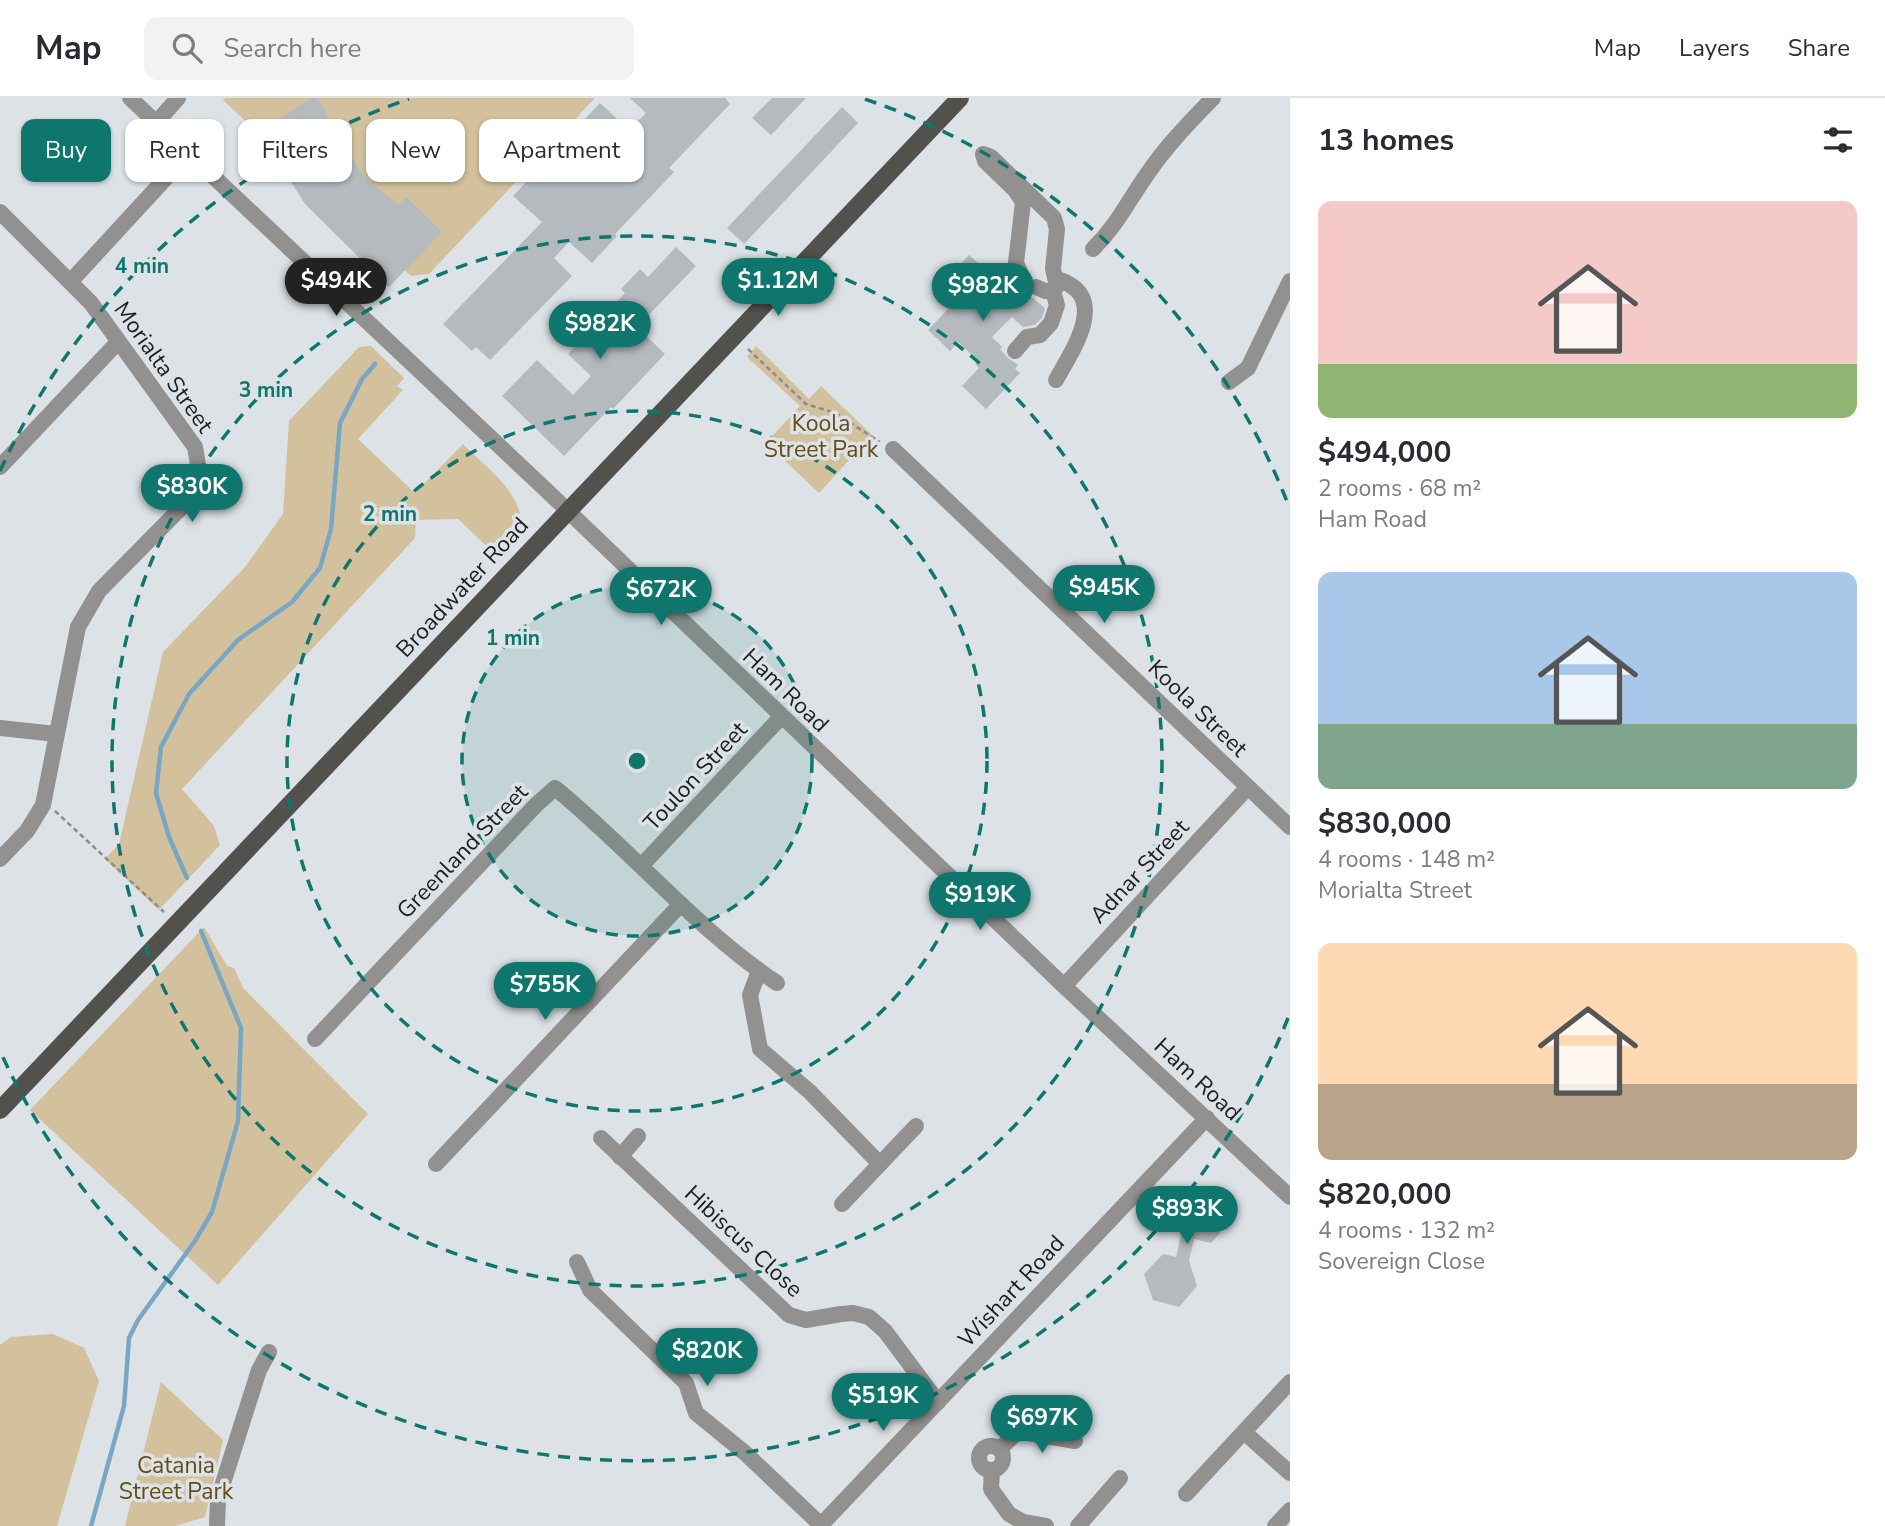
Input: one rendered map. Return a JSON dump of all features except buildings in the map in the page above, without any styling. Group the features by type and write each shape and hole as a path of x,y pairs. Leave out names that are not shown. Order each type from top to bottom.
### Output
{"main road":[{"name":"Broadwater Road","path":"0,1110 960,98"}],"street":[{"name":"Ham Road","path":"130,98 153,119"},
{"path":"159,119 178,98"},
{"path":"1093,249 1114,228 1147,174 1174,139 1213,98"},
{"path":"1014,351 1027,337 1040,335 1051,323 1057,305 1054,269 1057,229 1054,218 991,157 983,154 985,161 1015,190 1023,202 1016,263 1020,272"},
{"path":"71,281 162,182"},
{"name":"Ham Road","path":"218,182 568,511 1064,986 1290,1197"},
{"name":"Morialta Street","path":"0,859 27,831 43,805 78,627 99,591 182,507 197,485 198,465 195,447 91,303 2,218"},
{"path":"1229,382 1248,368 1290,281"},
{"path":"1036,287 1045,291 1067,282 1080,293 1085,303 1077,344 1056,380"},
{"path":"0,467 118,342"},
{"name":"Koola Street","path":"892,449 1290,827"},
{"name":"Toulon Street","path":"642,865 781,717"},
{"path":"0,727 56,734"},
{"name":"Adnar Street","path":"1064,986 1248,787"},
{"name":"Greenland Street","path":"315,1039 555,788 642,865 681,904 759,971 777,983"},
{"path":"436,1164 681,904"},
{"path":"759,971 750,995 760,1049 810,1092 880,1164"},
{"name":"Wishart Road","path":"820,1526 1207,1118"},
{"path":"842,1204 916,1126"},
{"path":"620,1157 638,1136"},
{"name":"Hibiscus Close","path":"601,1138 789,1315 806,1320 853,1313 878,1323 938,1402"},
{"path":"577,1262 590,1290 686,1383 696,1413 745,1452 820,1526"},
{"path":"217,1526 218,1499 259,1370 269,1352"},
{"path":"1186,1494 1290,1382"},
{"path":"1046,1526 1023,1522 1009,1514 991,1489 992,1470 981,1465 979,1453 989,1446 1000,1449 1008,1440 1023,1432 1075,1441"},
{"path":"1244,1432 1290,1473"},
{"path":"1078,1526 1120,1478"},
{"path":"1275,1526 1290,1510"}],"path":[{"path":"748,349 806,404 835,412 892,449"},
{"path":"43,805 61,816 164,912"}],"green space":[{"path":"595,98 575,119 479,119 479,182 516,182 429,274 411,276 311,182 352,182 352,119 243,119 223,100"},
{"path":"371,346 404,378 397,386 403,390 358,439 415,493 463,444 494,473 512,495 521,521 520,535 498,557 458,519 416,520 415,538 182,789 214,826 220,845 159,910 105,859 119,844 163,652 245,567 283,514 289,421 359,347"},
{"name":"Koola Street Park","path":"756,346 809,399 821,386 872,435 819,493 766,443 800,406 747,357"},
{"path":"204,927 227,966 234,968 243,988 368,1114 218,1285 30,1110"},
{"path":"53,1334 84,1348 99,1381 57,1526 0,1526 0,1345 11,1337"},
{"name":"Catania Street Park","path":"161,1382 223,1440 205,1517 175,1526 125,1526"}],"waterway":[{"path":"187,878 169,837 156,793 161,747 189,694 238,640 292,602 320,568 331,529 340,423 362,379 375,364"},
{"path":"91,1526 124,1406 129,1338 138,1320 195,1241 212,1212 238,1121 241,1028 201,931"}]}
